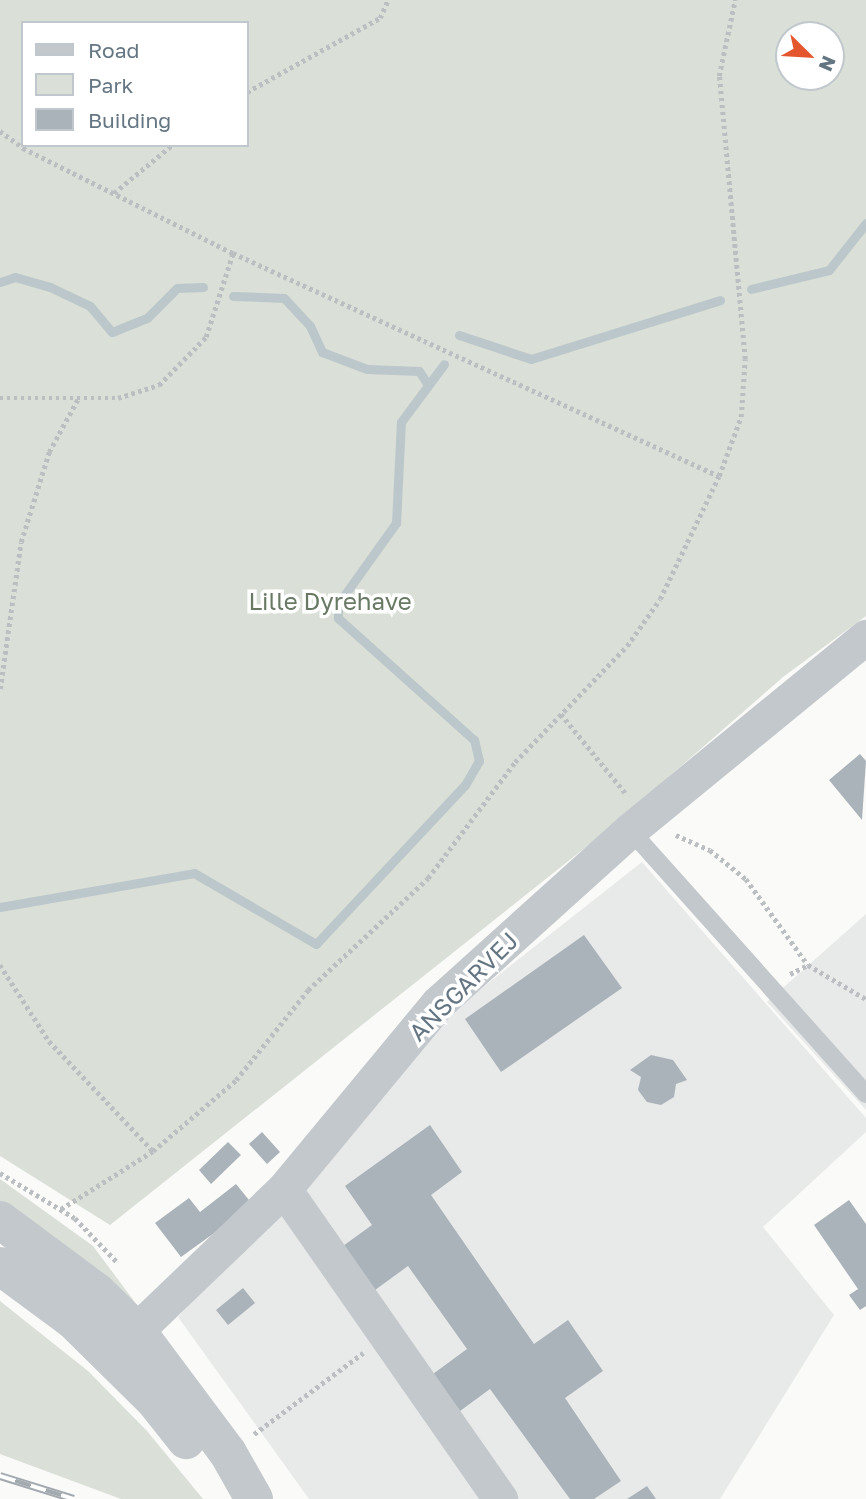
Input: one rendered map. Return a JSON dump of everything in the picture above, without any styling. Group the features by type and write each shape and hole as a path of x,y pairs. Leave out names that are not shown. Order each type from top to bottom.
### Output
{"street":[{"name":"ANSGARVEJ","path":"123,1343 284,1189 438,1003 637,824 866,638"},
{"path":"284,1189 500,1499"},
{"path":"0,1220 87,1283 155,1401 236,1499"},
{"path":"0,1266 73,1320 123,1343 228,1453 254,1499"}],"lane":[{"path":"637,824 866,1094"}],"path":[{"path":"248,91 380,18 388,0"},
{"path":"61,1209 153,1151 236,1080 308,990 428,878 515,762 627,646 660,599 719,476 741,417 745,359 719,76 735,0"},
{"path":"0,131 21,147"},
{"path":"22,147 233,253 719,476"},
{"path":"114,193 170,147"},
{"path":"0,398 118,398 159,384 186,363 206,337 233,253"},
{"path":"0,689 21,542 49,452 79,397"},
{"path":"561,714 637,824 710,849 746,879 808,965 866,999"},
{"path":"0,965 49,1041 153,1151"},
{"path":"0,1173 61,1209 96,1237"},
{"path":"228,1453 387,1335"}],"shaded area":[{"path":"642,862 866,1118 866,1132 763,1227 834,1315 720,1499 309,1499 178,1317 463,1003"},
{"path":"866,914 866,1110 767,1002"}],"green space":[{"name":"Lille Dyrehave","path":"0,0 866,0 866,616 783,677 615,824 110,1225 0,1156"},
{"path":"0,1179 93,1246 134,1301 127,1301 0,1207"},
{"path":"0,1301 88,1371 147,1431 203,1499 121,1499 0,1454"}],"building":[{"path":"860,754 866,761 862,820 829,780"},
{"path":"584,935 622,988 501,1072 465,1019"},
{"path":"651,1055 673,1060 687,1080 676,1084 674,1097 661,1105 647,1102 638,1090 641,1077 630,1070"},
{"path":"430,1125 462,1172 431,1195 534,1344 568,1320 603,1371 565,1398 621,1481 594,1499 570,1499 490,1389 460,1411 433,1374 467,1349 408,1266 375,1290 343,1246 372,1225 345,1186"},
{"path":"262,1132 280,1152 267,1164 249,1144"},
{"path":"228,1142 241,1155 211,1184 199,1170"},
{"path":"236,1184 253,1205 181,1257 155,1223 189,1198 200,1212"},
{"path":"849,1200 866,1224 866,1306 860,1310 849,1295 858,1289 814,1225"},
{"path":"243,1288 255,1303 228,1325 216,1310"},
{"path":"647,1486 656,1499 627,1499"}],"waterway":[{"path":"751,289 829,270 866,223"},
{"path":"0,282 15,277 50,287 90,306 112,332 147,318 177,288 203,287"},
{"path":"233,296 284,298 310,326 322,352 367,369 419,371 428,385"},
{"path":"459,335 531,359 720,300"},
{"path":"0,907 194,873 316,944 465,785 479,761 474,740 338,618 338,604 396,523 401,422 444,364"}],"railway":[{"path":"0,1476 74,1499"}]}
